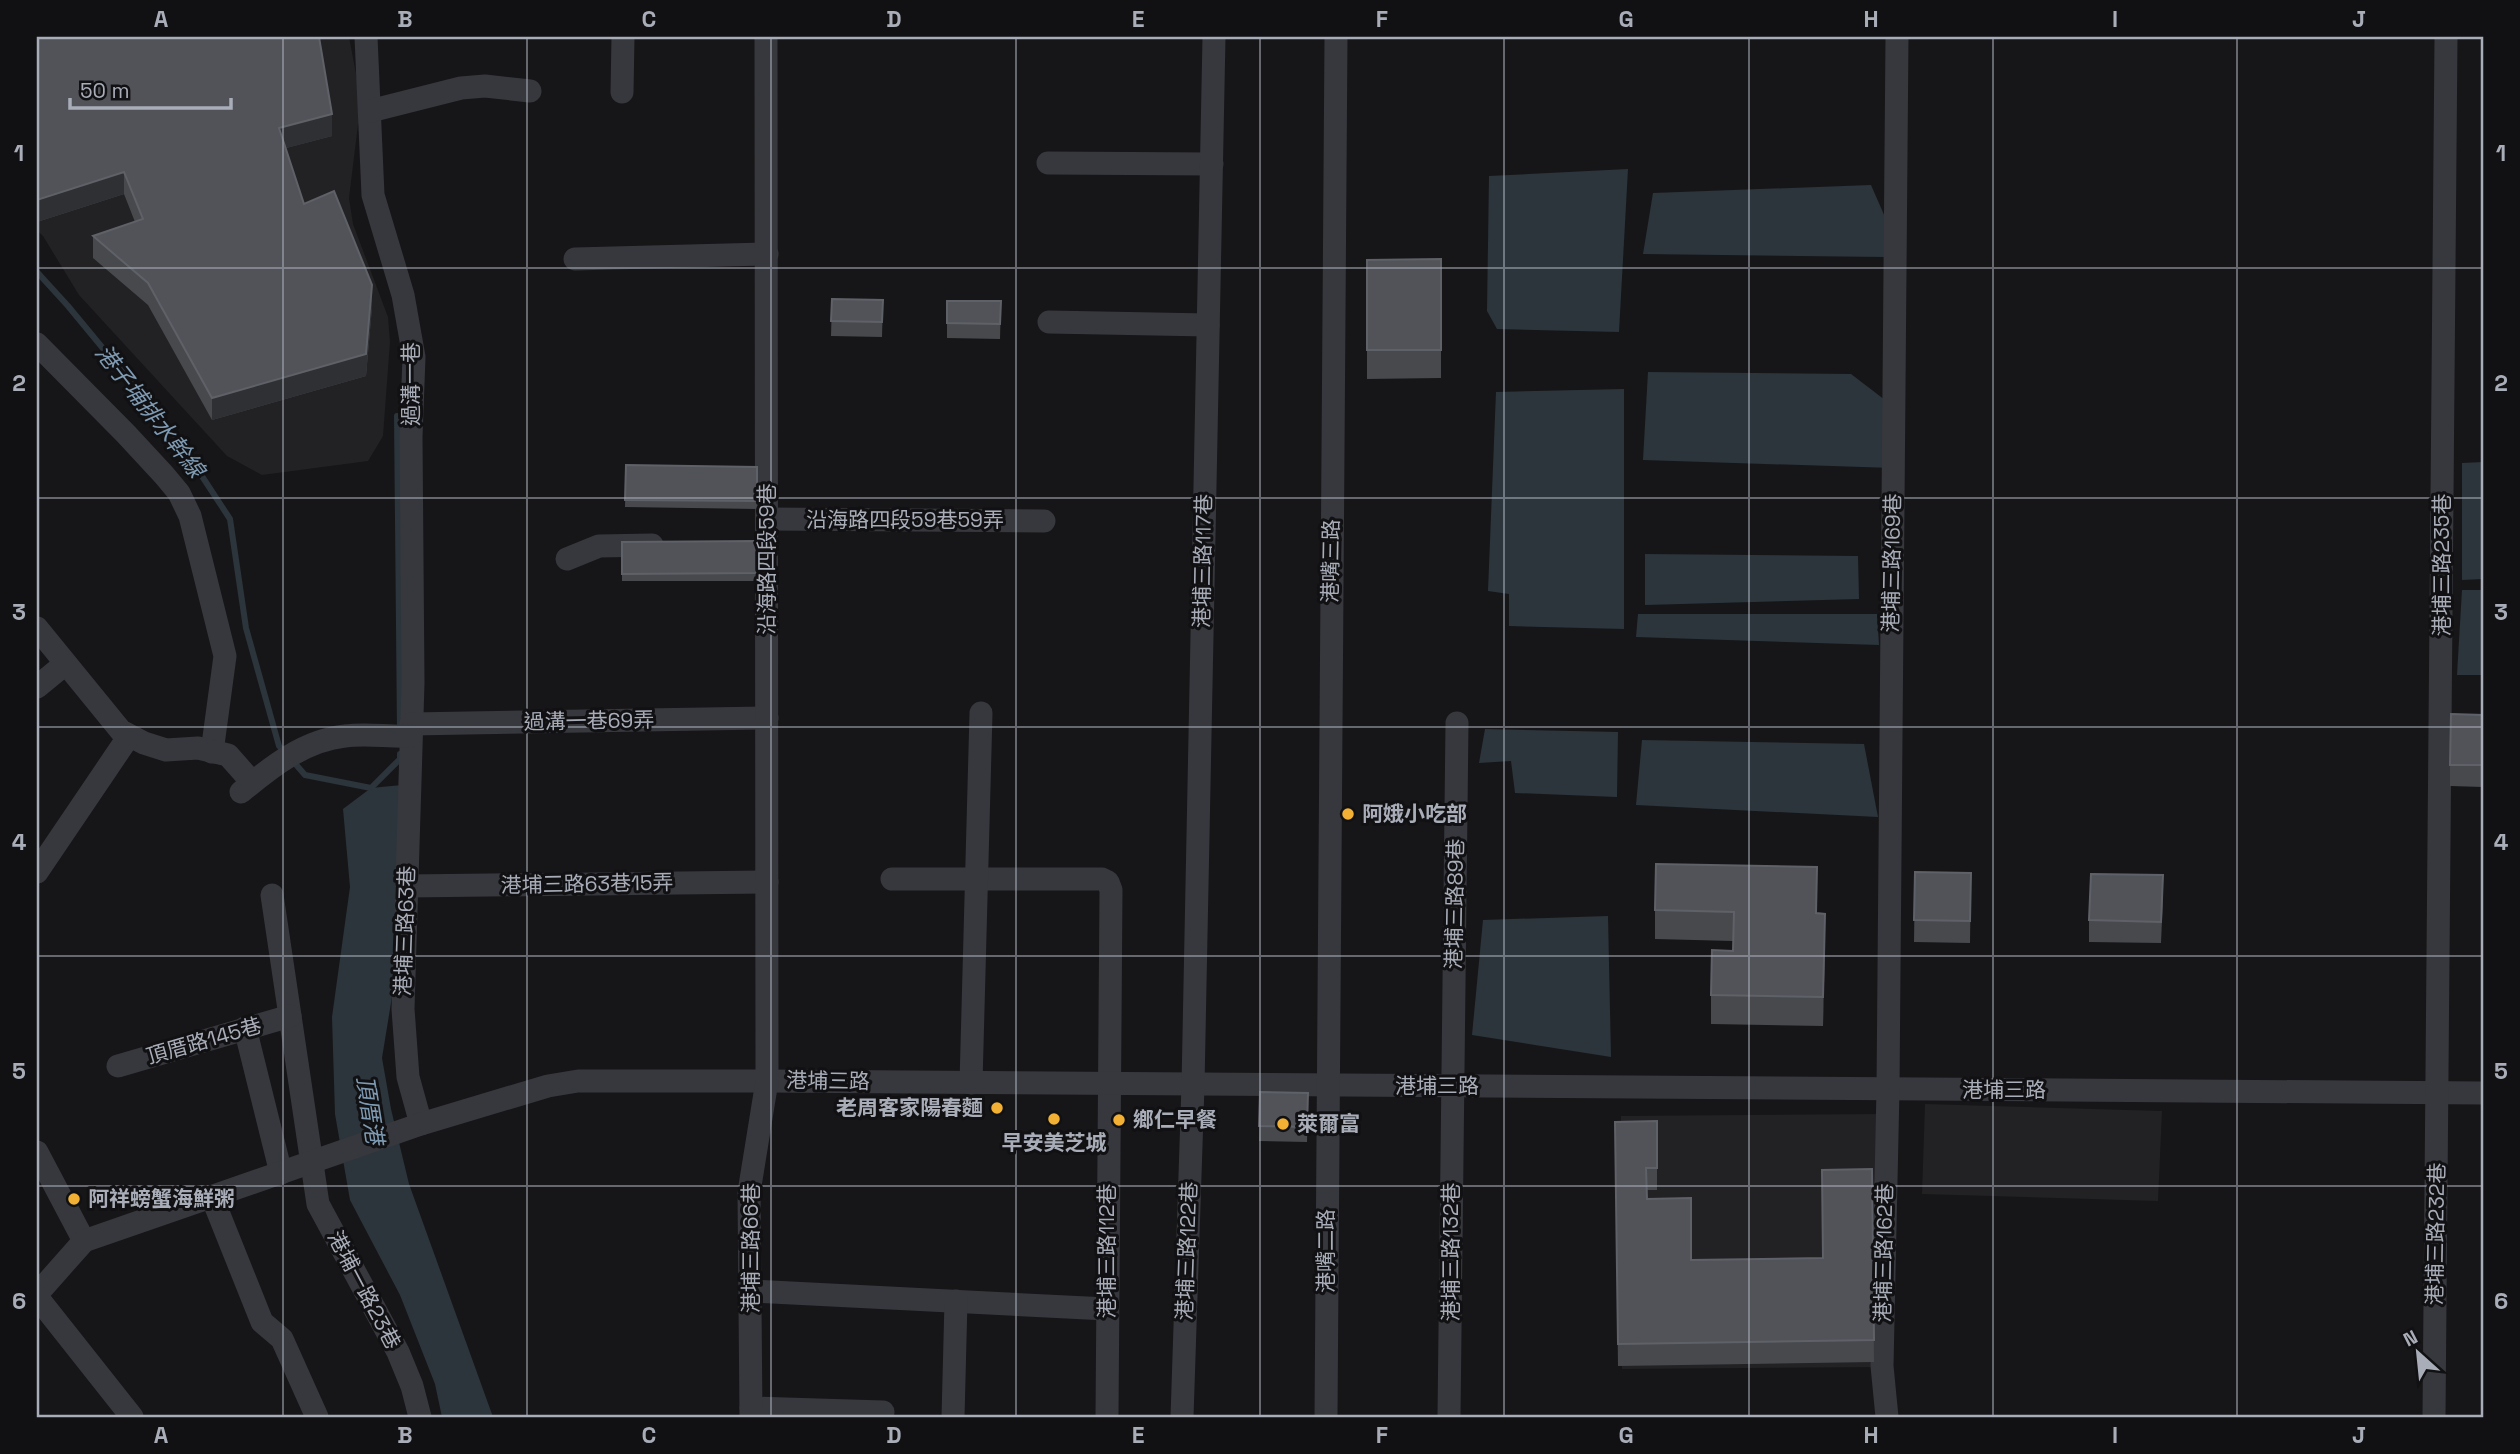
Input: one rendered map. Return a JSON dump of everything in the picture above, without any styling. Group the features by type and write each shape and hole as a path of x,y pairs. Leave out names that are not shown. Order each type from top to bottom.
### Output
{"street":[{"name":"過溝一巷","path":"366,37 373,195 403,295 414,357 411,437 413,682 408,732"},
{"path":"622,92 623,37"},
{"name":"沿海路四段59巷","path":"766,37 768,1081"},
{"name":"港埔三路117巷","path":"1193,1085 1214,37"},
{"name":"港嘴三路","path":"1327,1085 1336,37"},
{"name":"港埔三路169巷","path":"1888,1089 1897,37"},
{"name":"港埔三路235巷","path":"2438,1093 2446,37"},
{"path":"370,111 461,88 485,86 530,92"},
{"path":"1048,163 1212,164"},
{"path":"575,260 767,254"},
{"path":"1049,322 1208,325"},
{"path":"37,344 164,475 179,493 190,516 225,656 212,751 198,748 166,750 121,731 39,635"},
{"name":"沿海路四段59巷59弄","path":"767,519 1044,521"},
{"path":"567,559 610,544 675,545"},
{"path":"741,545 767,545"},
{"path":"37,687 65,664"},
{"path":"971,1083 981,713"},
{"name":"過溝一巷69弄","path":"212,751 228,755 253,782 295,754 324,739 347,735 767,718"},
{"name":"港埔三路89巷","path":"1452,1086 1457,723"},
{"name":"港埔三路63巷","path":"408,732 404,1047 408,1077 421,1124"},
{"path":"37,873 129,736"},
{"path":"892,878 977,878"},
{"name":"港埔三路112巷","path":"977,878 1102,878 1108,882 1111,890 1107,1417"},
{"name":"港埔三路63巷15弄","path":"407,887 768,882"},
{"name":"港埔一路23巷","path":"272,895 318,1204 398,1352 420,1417"},
{"name":"頂厝路145巷","path":"118,1066 290,1016"},
{"path":"245,1028 281,1173"},
{"name":"港埔三路","path":"311,1162 421,1124 548,1086 578,1081 2483,1093"},
{"name":"港埔三路66巷","path":"751,1413 749,1192 768,1081"},
{"name":"港埔三路122巷","path":"1182,1417 1193,1085"},
{"name":"港嘴二路","path":"1325,1417 1327,1085"},
{"name":"港埔三路132巷","path":"1449,1417 1452,1086"},
{"name":"港埔三路162巷","path":"1887,1417 1882,1366 1888,1089"},
{"name":"港埔三路232巷","path":"2434,1417 2438,1093"},
{"path":"37,1152 84,1241"},
{"path":"124,1413 37,1295 84,1241 311,1162"},
{"path":"212,1197 262,1322 282,1339 317,1417"},
{"path":"751,1291 1107,1309"},
{"path":"953,1417 956,1301"},
{"path":"751,1413 883,1412"}],"shaded area":[{"path":"37,37 349,37 361,100 349,198 353,224 388,317 390,342 383,436 368,461 262,475 227,456 79,295 37,230"},
{"path":"1925,1104 2162,1111 2158,1201 1922,1194"},
{"path":"1886,1114 1887,1367 1622,1369 1621,1116"}],"water":[{"path":"1628,169 1619,332 1497,329 1487,311 1489,176"},
{"path":"1871,185 1885,217 1885,257 1643,254 1653,193"},
{"path":"1648,372 1851,374 1885,400 1893,468 1643,460"},
{"path":"1624,389 1624,629 1509,626 1509,594 1488,591 1496,392"},
{"path":"2483,462 2483,579 2462,580 2462,463"},
{"path":"1645,554 1858,556 1859,599 1645,605"},
{"path":"2462,590 2483,590 2483,675 2457,675"},
{"path":"1638,614 1877,614 1879,645 1636,637"},
{"path":"1485,729 1618,732 1617,797 1515,793 1511,761 1479,763"},
{"path":"1642,740 1864,744 1878,817 1636,805"},
{"name":"頂厝港","path":"402,785 406,911 382,1058 409,1184 493,1417 442,1417 435,1384 400,1295 350,1200 335,1114 332,1017 350,887 343,809 371,788"},
{"path":"1608,916 1611,1057 1472,1035 1483,920"}],"building":[{"path":"37,37 319,37 332,114 279,128 304,204 334,191 372,285 366,354 212,398 148,283 93,236 143,219 124,172 37,200"},
{"path":"1441,259 1441,350 1367,350 1367,260"},
{"path":"832,299 883,300 882,322 831,321"},
{"path":"947,301 1001,301 1000,324 947,323"},
{"path":"626,465 757,467 757,501 625,500"},
{"path":"756,541 756,573 622,574 622,542"},
{"path":"2451,714 2483,715 2483,765 2450,765"},
{"path":"1656,864 1817,867 1816,913 1825,914 1823,997 1711,995 1712,950 1733,951 1734,912 1655,910"},
{"path":"1915,872 1971,873 1970,921 1914,920"},
{"path":"2091,874 2163,875 2161,922 2089,920"},
{"path":"1260,1092 1308,1093 1307,1127 1259,1126"},
{"path":"1657,1121 1657,1168 1646,1168 1647,1199 1691,1198 1691,1260 1823,1258 1822,1170 1872,1169 1874,1340 1618,1344 1615,1122"}],"waterway":[{"name":"港子埔排水幹線","path":"37,272 177,438 230,519 246,628 279,746 285,752"},
{"path":"397,416 400,729"},
{"name":"港子埔排水幹線","path":"292,760 305,775 371,788 400,759 400,754"}],"place":[{"name":"阿娥小吃部","path":"1348,814"},
{"name":"老周客家陽春麵","path":"997,1108"},
{"name":"早安美芝城","path":"1054,1119"},
{"name":"鄉仁早餐","path":"1119,1120"},
{"name":"萊爾富","path":"1283,1124"},
{"name":"阿祥螃蟹海鮮粥","path":"74,1199"}]}
